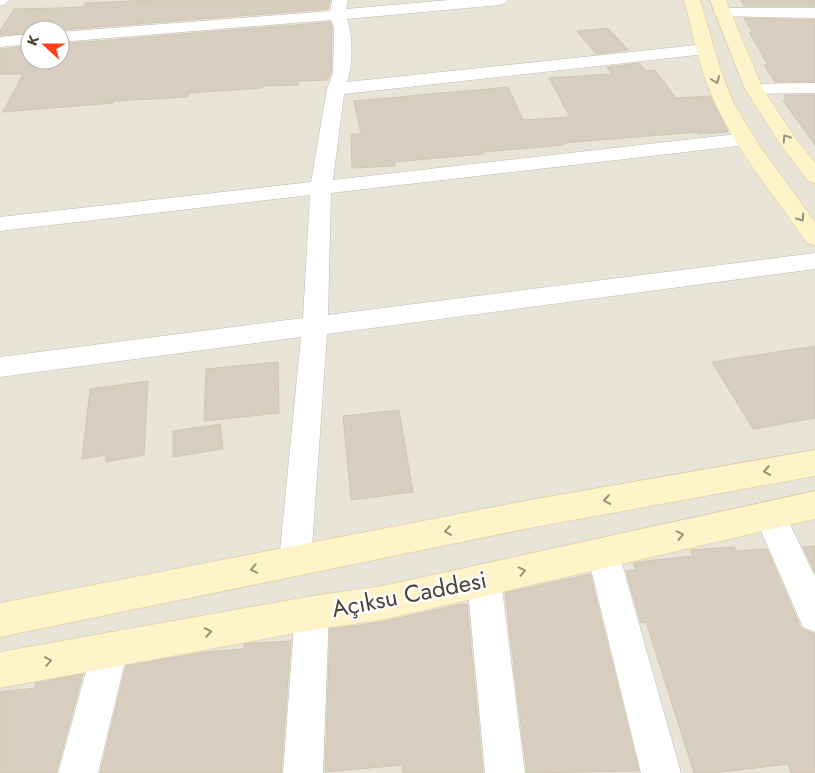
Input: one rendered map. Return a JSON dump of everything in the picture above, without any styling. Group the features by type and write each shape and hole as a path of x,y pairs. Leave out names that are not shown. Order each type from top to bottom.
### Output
{"main road":[{"path":"692,0 716,81 731,113 746,139 815,238"},
{"path":"720,6 754,89 789,143 815,177"},
{"path":"0,620 530,514 815,463"},
{"name":"Açıksu Caddesi","path":"0,670 312,613 382,603 815,505"}],"street":[{"path":"70,36 339,8 500,0"},
{"path":"720,6 815,13"},
{"path":"295,561 315,325 321,188 336,89 342,73 342,27 339,8"},
{"path":"0,42 20,40"},
{"path":"336,89 706,49"},
{"path":"754,89 815,88"},
{"path":"0,224 746,139"},
{"path":"0,367 815,261"},
{"path":"770,515 815,615"},
{"path":"603,553 661,773"},
{"path":"484,580 505,773"},
{"path":"303,773 312,613"},
{"path":"78,773 110,650"}],"shaded area":[{"path":"0,0 815,0 815,773 0,773"}],"building":[{"path":"154,0 330,0 328,9 70,29 70,20 20,20 20,33 0,35 0,31 14,9 83,7 85,3"},
{"path":"741,0 815,0 815,6 744,6"},
{"path":"744,18 815,20 815,81 775,82 764,65 768,65 749,32 753,32"},
{"path":"330,22 332,27 331,73 328,80 298,81 298,85 263,86 262,88 189,93 188,97 114,101 113,103 3,112 23,74 0,74 0,49 20,47 20,70 70,70 70,43"},
{"path":"608,28 628,50 596,54 577,31"},
{"path":"639,63 646,71 655,70 676,98 710,96 728,132 698,134 697,132 563,143 564,145 394,162 395,166 352,168 351,134 361,134 354,101 508,87 523,120 570,117 549,78 612,74 607,67"},
{"path":"784,95 815,95 815,145 783,101 786,98"},
{"path":"815,346 815,418 753,429 712,362"},
{"path":"278,362 279,413 204,421 206,369"},
{"path":"148,381 144,455 106,462 106,455 82,459 90,389"},
{"path":"399,410 413,492 351,500 343,416"},
{"path":"220,424 223,449 173,457 173,431"},
{"path":"815,546 815,573 803,547"},
{"path":"734,547 736,551 767,549 801,628 815,634 815,773 791,773 788,764 714,773 694,773 646,622 641,623 626,571 636,570 633,563 693,556 691,550"},
{"path":"590,574 639,771 527,773 505,593"},
{"path":"467,604 483,773 403,773 402,765 325,772 330,629 382,622"},
{"path":"291,641 281,773 100,773 126,666 205,652 244,649 244,644"},
{"path":"83,674 56,773 0,773 0,692 35,688 36,683"}]}
